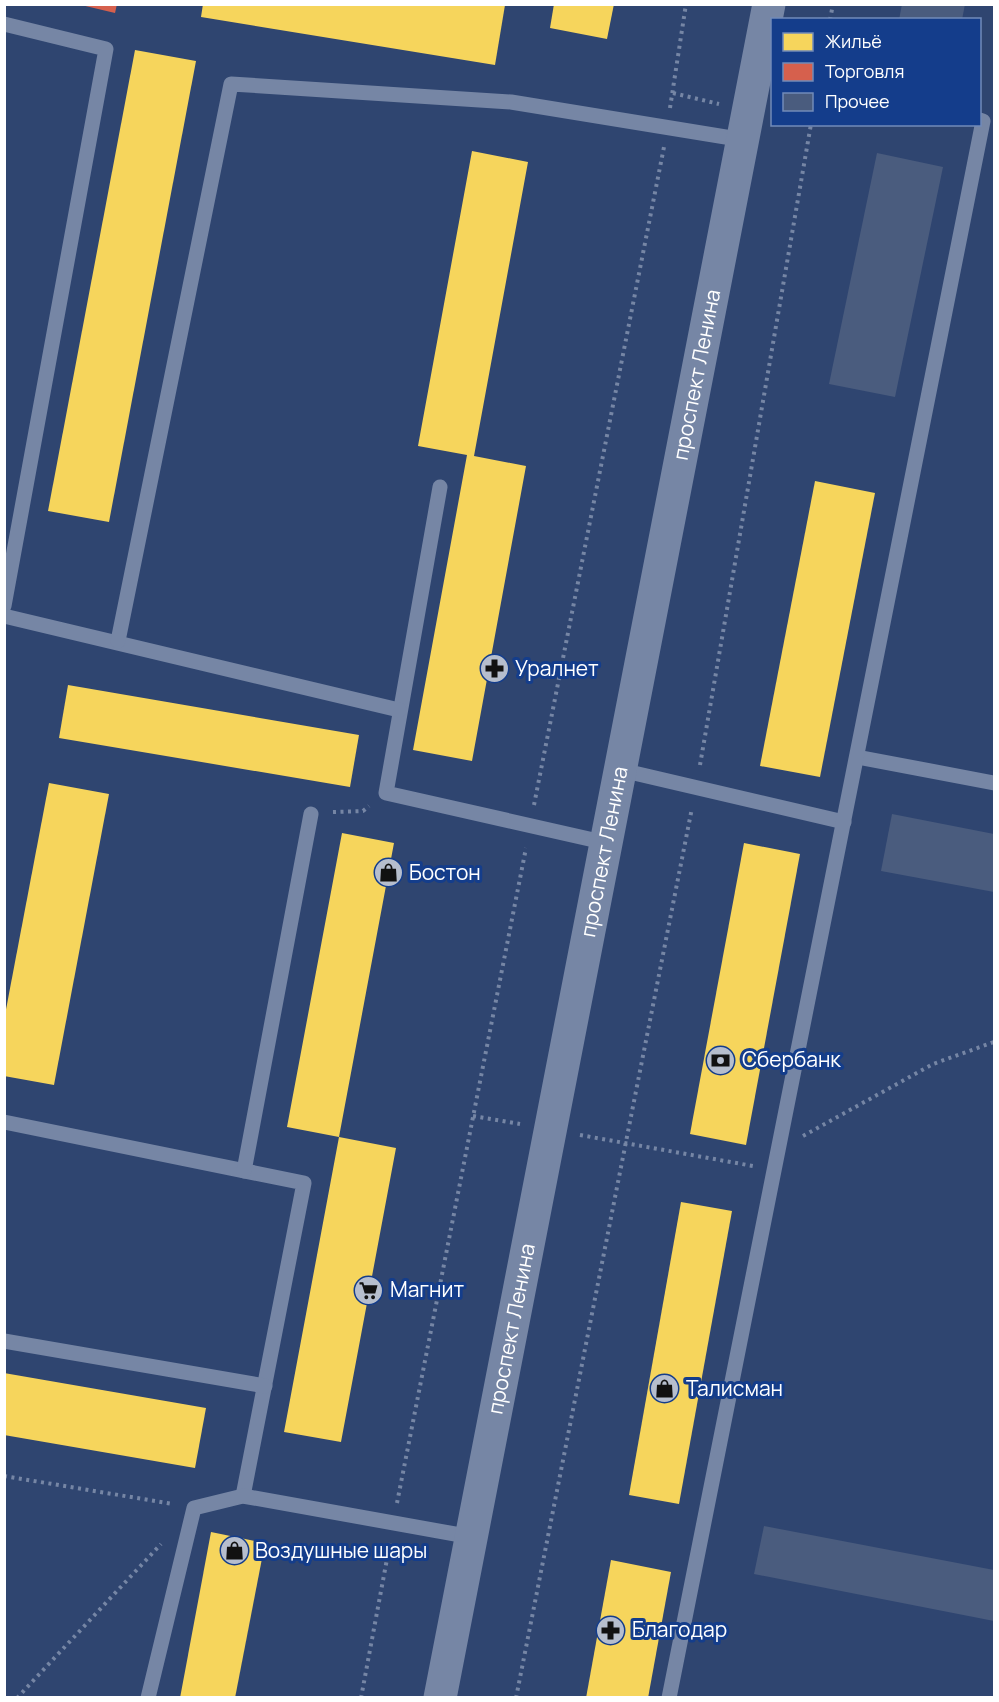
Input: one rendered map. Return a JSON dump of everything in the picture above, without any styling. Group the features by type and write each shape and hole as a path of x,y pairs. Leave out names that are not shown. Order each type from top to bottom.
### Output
{"street":[{"name":"проспект Ленина","path":"440,1698 744,140 764,84 769,4"}],"lane":[{"path":"4,24 106,49 4,606"},
{"path":"118,641 231,84 511,102 744,140"},
{"path":"669,1698 983,121 981,120"},
{"path":"440,487 386,793 607,843"},
{"path":"4,616 118,641 399,710"},
{"path":"857,757 994,783"},
{"path":"621,770 844,822"},
{"path":"244,1171 311,814"},
{"path":"4,1122 304,1183 243,1496"},
{"path":"4,1341 265,1386"},
{"path":"148,1698 194,1508 243,1496 393,1525 472,1537"}],"path":[{"path":"361,1698 668,126 686,4"},
{"path":"516,1698 696,787 811,126"},
{"path":"311,814 363,811 386,793"},
{"path":"778,1149 933,1064 994,1042"},
{"path":"473,1116 774,1170"},
{"path":"4,1476 194,1508"},
{"path":"17,1698 162,1542"}],"building: Жильё":[{"path":"203,4 505,5 495,65 201,17"},
{"path":"554,4 614,4 607,39 550,28"},
{"path":"135,50 196,61 109,522 48,511"},
{"path":"472,151 528,162 474,456 526,466 472,761 413,750 467,455 418,446"},
{"path":"815,481 875,493 820,777 760,766"},
{"path":"68,685 359,735 350,787 59,738"},
{"path":"49,783 109,794 54,1085 4,1076 4,1020"},
{"path":"342,833 394,843 339,1137 287,1127"},
{"path":"744,843 800,854 746,1145 690,1134"},
{"path":"339,1137 396,1148 341,1442 284,1432"},
{"path":"681,1202 732,1211 679,1504 629,1495"},
{"path":"4,1373 206,1408 195,1468 4,1435"},
{"path":"211,1532 265,1543 235,1698 180,1698"},
{"path":"611,1560 671,1572 648,1698 586,1698"}],"building: Торговля":[{"path":"77,4 117,4 115,13"}],"building: Прочее":[{"path":"902,4 965,4 962,18 899,18"},
{"path":"877,153 943,167 895,397 829,384"},
{"path":"892,814 994,834 994,892 881,871"},
{"path":"764,1526 994,1570 994,1621 754,1574"}],"place":[{"name":"Уралнет","path":"494,669"},
{"name":"Бостон","path":"388,873"},
{"name":"Сбербанк","path":"721,1060"},
{"name":"Магнит","path":"369,1290"},
{"name":"Талисман","path":"665,1389"},
{"name":"Воздушные шары","path":"234,1551"},
{"name":"Благодар","path":"611,1630"}]}
